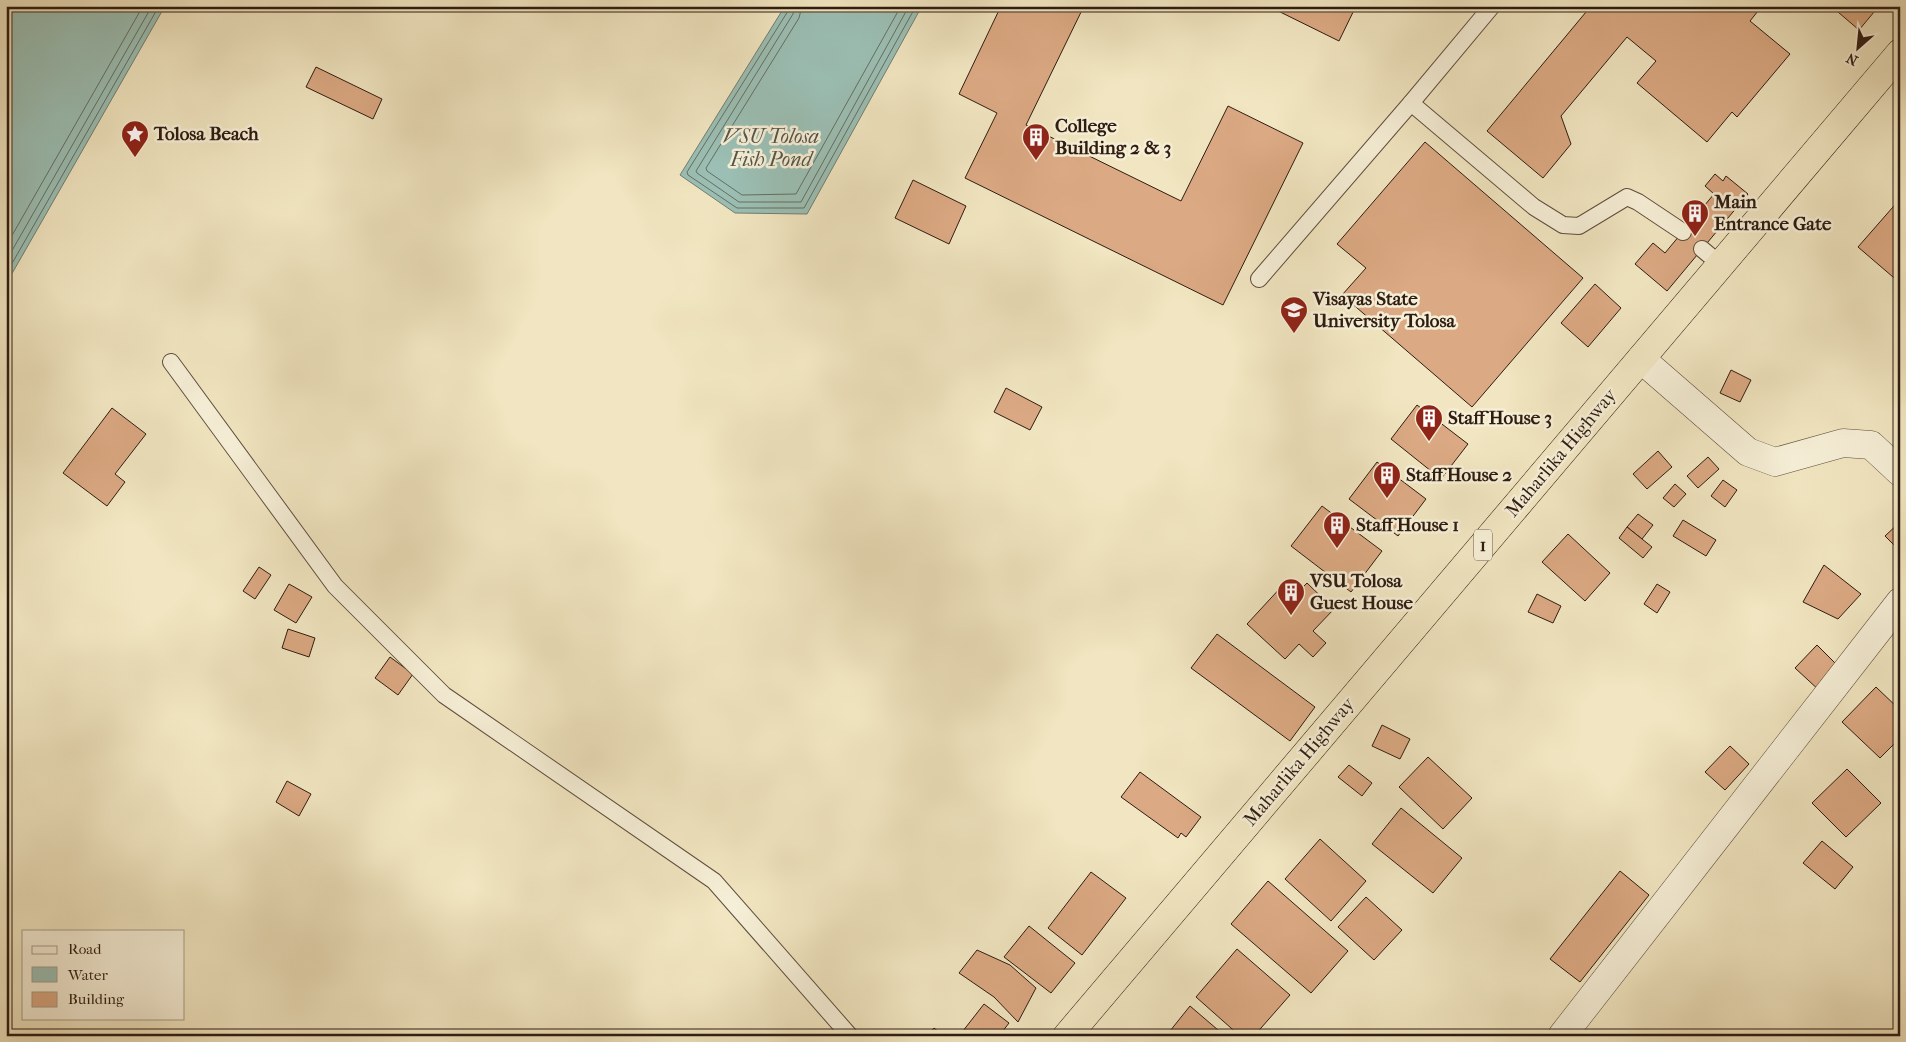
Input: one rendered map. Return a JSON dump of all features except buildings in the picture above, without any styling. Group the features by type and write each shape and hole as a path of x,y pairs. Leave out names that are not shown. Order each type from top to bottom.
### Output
{"highway":[{"name":"Maharlika Highway","path":"1067,1036 1641,360 1712,257 1900,53"}],"street":[{"path":"1641,360 1748,452 1775,462 1844,442 1871,445 1900,472"},
{"path":"1562,1036 1900,602"}],"lane":[{"path":"1259,279 1492,6"},
{"path":"1411,103 1534,207 1563,225 1580,226 1627,197 1638,202 1683,232"},
{"path":"171,362 335,586 444,695 714,881 850,1036"}],"water":[{"path":"6,6 165,6 6,284"},
{"name":"VSU Tolosa Fish Pond","path":"785,6 922,6 807,214 735,213 680,175"}],"place":[{"name":"Tolosa Beach","path":"135,158"},
{"name":"College Building 2 & 3","path":"1036,161"},
{"name":"Main Entrance Gate","path":"1695,237"},
{"name":"Visayas State University Tolosa","path":"1294,334"},
{"name":"Staff House 3","path":"1429,442"},
{"name":"Staff House 2","path":"1387,499"},
{"name":"Staff House 1","path":"1337,549"},
{"name":"VSU Tolosa Guest House","path":"1291,616"}]}
